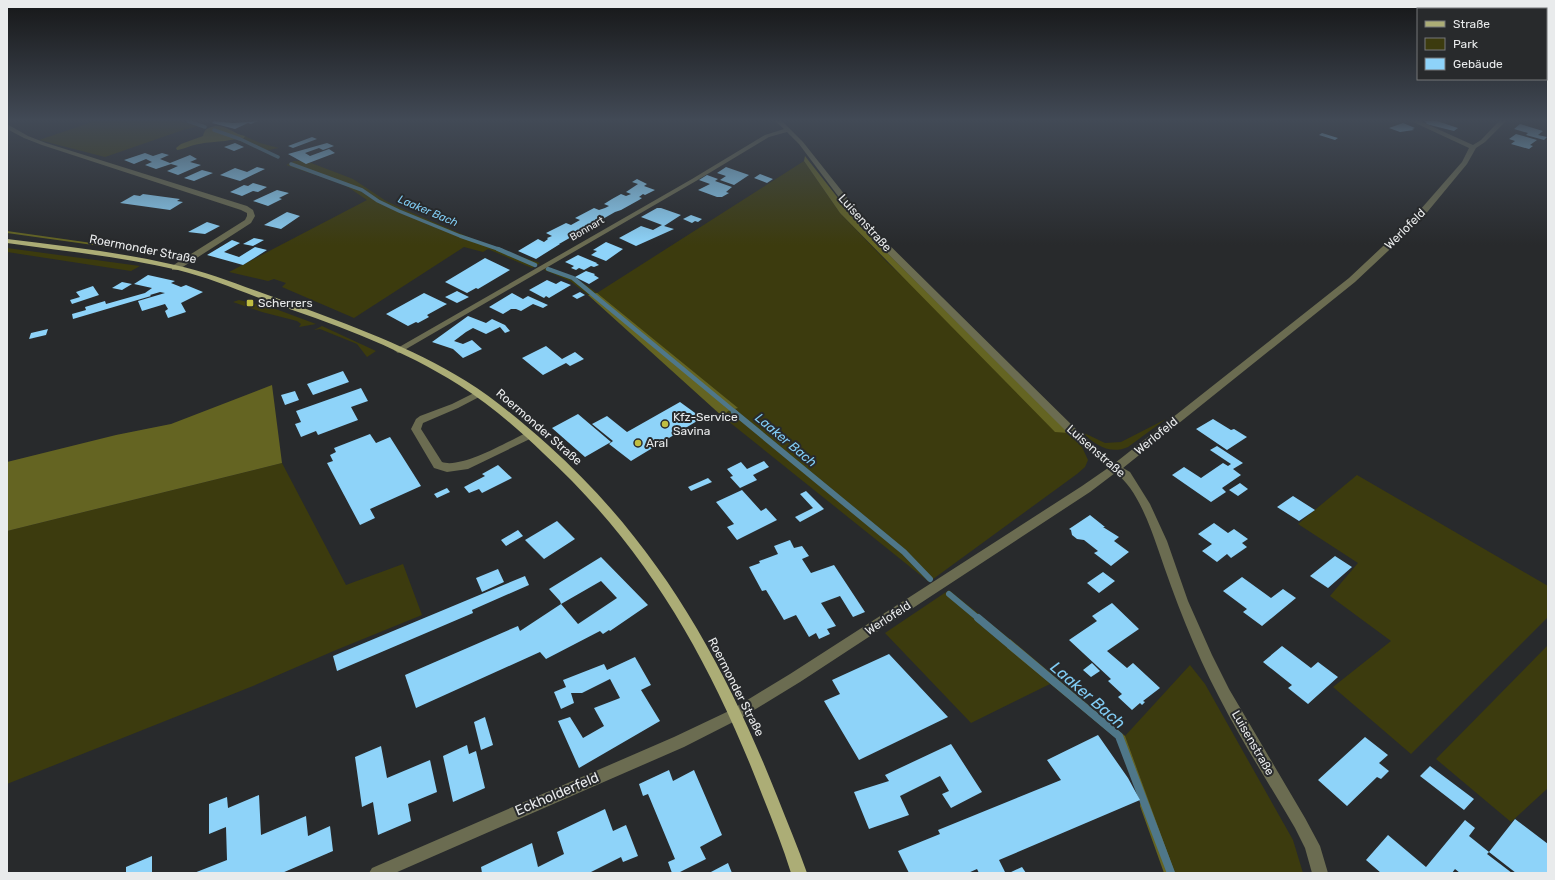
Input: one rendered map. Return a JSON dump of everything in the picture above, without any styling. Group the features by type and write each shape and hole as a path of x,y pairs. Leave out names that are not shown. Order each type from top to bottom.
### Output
{"main road":[{"name":"Roermonder Straße","path":"7,241 126,258 175,268 228,284 313,314 398,350 461,383 505,413 571,472 624,530 674,601 707,658 736,714 756,759 799,873"}],"street":[{"path":"100,162 244,208 250,212 252,216 248,220 175,268"},
{"name":"Bonnart","path":"398,350 722,162"},
{"name":"Luisenstraße","path":"816,162 865,226 1076,435 1114,468 1126,475 1145,504 1161,541 1182,601 1224,693 1300,822 1312,846 1320,873"},
{"name":"Werlofeld","path":"736,714 815,665 1086,489 1135,454 1352,280 1416,220 1466,162"},
{"path":"478,394 455,406 423,418 417,425 416,429 438,466 447,468 464,466 530,435"},
{"name":"Eckholderfeld","path":"377,873 679,742 736,714"}],"green space":[{"path":"292,162 309,162 353,179 386,201 403,209 492,247 540,263 532,268 488,249 483,252 464,247 354,318 282,287 286,283 274,279 268,281 229,272 367,200 345,185 286,165"},
{"path":"802,162 805,162 840,213 887,262 1069,433 1082,447 1088,460 1085,467 1077,474 929,582 723,417 728,411 737,408 597,294 588,295 570,281 544,270 548,267 561,272 580,281 597,293"},
{"path":"7,248 140,266 131,271 7,252"},
{"path":"239,300 273,308 316,324 299,327 301,324 297,321 262,312 233,302"},
{"path":"322,326 376,351 367,357 357,344 320,329 314,330"},
{"path":"1166,419 1128,447 1115,450 1098,445 1082,432 1105,443 1121,442"},
{"path":"282,463 346,585 403,564 422,615 253,686 7,784 7,531"},
{"path":"1357,475 1548,586 1548,617 1411,754 1333,687 1391,641 1330,596 1358,563 1298,524"},
{"path":"949,590 1010,639 1007,648 1050,684 971,723 885,633"},
{"path":"1548,645 1548,788 1511,822 1436,759"},
{"path":"1190,665 1205,684 1293,840 1303,873 1175,873 1125,736"}],"shaded area":[{"path":"805,162 810,162 860,226 1069,433 1055,432 840,213"},
{"path":"7,231 113,246 130,249 7,233"},
{"path":"597,293 738,408 728,411 723,417 588,295"},
{"path":"272,385 282,463 7,531 7,462 116,435 171,424"},
{"path":"1010,639 1125,736 1175,873 1164,873 1140,806 1141,800 1117,739 1007,648"}],"building":[{"path":"152,162 190,162 201,165 178,175 167,171 178,166 171,164 156,169 145,165"},
{"path":"257,167 265,169 240,181 220,175 235,168 247,172"},
{"path":"726,167 749,175 734,185 720,180 726,176 717,173"},
{"path":"202,170 213,173 194,181 184,178"},
{"path":"760,174 773,179 767,183 754,178"},
{"path":"707,175 718,179 715,181 732,187 726,192 729,193 722,197 717,197 698,190 710,184 699,180"},
{"path":"637,179 647,184 644,186 655,190 645,195 643,194 639,197 642,198 639,200 559,244 536,259 518,251 538,239 544,242 548,239 547,238 552,236 546,233 566,223 571,225 580,220 575,218 594,208 599,210 609,206 604,204 621,194 626,196 631,194 626,192 638,184 632,182"},
{"path":"253,183 267,187 258,192 253,191 242,196 230,192 244,185 248,186"},
{"path":"277,190 289,193 279,198 282,199 268,206 253,201"},
{"path":"143,194 180,199 177,201 183,202 170,210 120,203 134,195 140,196"},
{"path":"657,208 681,215 664,226 674,229 636,246 619,238 641,226 653,230 662,225 641,217"},
{"path":"287,212 300,216 281,229 264,225"},
{"path":"691,215 702,219 698,222 695,221 692,223 683,219"},
{"path":"207,222 220,226 205,234 188,232"},
{"path":"254,238 264,240 253,246 243,244"},
{"path":"232,240 240,243 224,252 239,257 255,247 267,250 243,265 207,255"},
{"path":"606,242 623,249 606,261 591,255 597,251 593,250"},
{"path":"578,255 599,265 594,267 591,266 584,270 579,268 576,270 571,268 574,266 565,262"},
{"path":"485,258 510,270 478,289 476,288 467,293 445,282"},
{"path":"586,271 595,274 594,275 599,278 589,284 575,277"},
{"path":"148,275 175,281 171,283 181,287 186,285 203,292 181,303 186,312 168,318 165,311 168,309 165,304 142,311 138,301 165,293 160,292 73,319 72,314 86,310 85,307 105,301 106,304 145,293 152,288 134,284"},
{"path":"547,280 556,284 561,281 571,285 549,298 546,296 544,298 529,290"},
{"path":"122,282 132,284 122,290 112,288"},
{"path":"93,286 99,295 72,304 70,300 80,297 76,292"},
{"path":"457,291 469,297 457,303 445,297"},
{"path":"580,292 585,295 577,299 572,296"},
{"path":"424,293 447,304 427,315 429,317 408,326 386,314"},
{"path":"512,293 523,299 528,296 548,305 543,308 533,304 521,311 511,309 503,314 489,307"},
{"path":"468,316 486,323 492,319 505,325 510,331 505,333 500,327 486,334 473,328 466,332 454,341 463,344 472,340 482,349 463,358 453,349 432,342"},
{"path":"48,329 46,335 29,339 31,333"},
{"path":"546,346 562,359 575,352 584,359 570,366 566,363 543,375 522,358"},
{"path":"343,371 349,382 313,395 307,384"},
{"path":"361,388 368,401 351,407 358,420 318,435 316,431 301,437 295,424 301,422 296,411"},
{"path":"295,391 299,400 285,405 281,395"},
{"path":"680,402 702,418 631,461 609,444 613,441 592,424 607,416 627,432"},
{"path":"578,414 611,442 585,457 552,428"},
{"path":"1213,419 1231,430 1234,429 1247,437 1227,450 1196,429"},
{"path":"370,434 376,443 390,437 421,486 370,509 375,518 360,525 327,463 333,461 330,455 336,452 334,448"},
{"path":"1217,446 1243,463 1233,469 1241,475 1222,488 1226,492 1211,502 1172,475 1184,467 1201,478 1223,463 1228,466 1231,464 1210,450"},
{"path":"764,461 769,467 753,475 757,480 740,488 730,477 733,476 727,469 741,462 747,469"},
{"path":"498,465 512,478 482,493 479,489 469,493 464,487 485,476 482,474"},
{"path":"708,478 712,482 691,491 688,487"},
{"path":"1240,483 1248,489 1238,496 1229,490"},
{"path":"447,488 450,492 437,498 434,494"},
{"path":"742,490 761,511 766,508 777,520 737,540 727,527 734,524 716,502"},
{"path":"806,491 824,509 800,522 795,517 813,508 800,494"},
{"path":"1293,496 1315,510 1299,521 1277,507"},
{"path":"1090,515 1105,527 1103,527 1119,537 1114,541 1129,552 1111,566 1094,553 1098,551 1084,540 1077,539 1072,535 1071,530 1069,529"},
{"path":"557,521 575,539 544,559 525,540"},
{"path":"1214,523 1228,533 1234,529 1248,539 1242,543 1247,547 1231,558 1227,554 1217,562 1202,551 1212,544 1198,534"},
{"path":"518,530 523,536 506,546 501,540"},
{"path":"790,540 794,548 802,546 809,556 802,559 811,573 834,565 865,612 853,617 840,596 821,603 836,626 827,629 830,634 819,639 816,633 809,637 796,615 784,620 766,590 762,591 749,567 760,563 759,561 778,554 774,546"},
{"path":"1335,556 1352,567 1328,588 1310,576"},
{"path":"601,557 648,605 610,631 609,630 603,634 600,631 546,659 540,652 416,708 405,675 518,626 520,631 561,604 549,589","holes":["601,581 617,598 578,624 561,604"]},
{"path":"498,569 504,582 482,592 476,578"},
{"path":"1103,572 1115,581 1099,593 1087,583"},
{"path":"525,576 529,585 472,610 473,613 337,671 333,656"},
{"path":"1242,577 1271,598 1283,589 1296,598 1262,626 1243,612 1247,609 1223,591"},
{"path":"1112,603 1139,629 1107,651 1127,668 1133,663 1160,688 1143,701 1145,702 1142,705 1140,703 1132,710 1118,697 1122,694 1108,681 1111,679 1069,640 1097,621 1092,616"},
{"path":"1282,646 1311,668 1318,662 1338,677 1308,704 1288,688 1292,685 1263,662"},
{"path":"889,654 948,717 859,760 824,701 840,694 832,680"},
{"path":"635,657 651,685 641,690 660,721 579,768 558,721 570,717 583,738 604,726 594,708 620,698 610,679 582,693 571,693 574,703 561,709 554,692 566,687 563,680 604,664 607,670"},
{"path":"1092,663 1100,671 1091,677 1083,670"},
{"path":"485,717 493,745 481,750 474,722"},
{"path":"1098,735 1128,778 1140,800 999,860 1005,872 1002,873 979,873 977,869 968,873 909,873 898,851 940,834 938,830 1061,780 1047,760"},
{"path":"1365,737 1388,755 1379,763 1389,771 1381,779 1377,777 1347,806 1318,780"},
{"path":"951,744 982,792 951,808 942,794 949,791 940,776 900,796 909,815 869,829 854,792 889,781 885,775"},
{"path":"467,745 469,754 476,751 485,788 453,802 443,756"},
{"path":"381,746 387,778 430,760 437,792 408,804 411,821 378,835 373,802 362,807 355,757"},
{"path":"1430,766 1474,799 1464,810 1420,776"},
{"path":"669,770 673,781 694,770 722,835 700,847 706,859 678,873 672,873 668,862 675,859 648,794 643,796 639,784"},
{"path":"259,795 261,835 306,816 308,836 330,826 333,851 282,873 194,873 227,860 226,827 209,834 209,804 227,797 228,808"},
{"path":"605,809 613,831 626,825 638,856 623,862 621,857 589,873 482,873 481,867 532,843 538,867 564,854 557,832"},
{"path":"1515,819 1548,844 1548,873 1516,873 1489,852"},
{"path":"1465,820 1475,828 1469,836 1489,852 1487,854 1512,873 1460,873 1455,869 1452,873 1381,873 1366,860 1388,835 1426,867"},
{"path":"152,856 152,873 126,873 126,867"},
{"path":"728,863 732,873 709,873"},
{"path":"1022,867 1026,873 1009,873"}],"waterway":[{"name":"Laaker Bach","path":"291,164 362,190 378,201 399,211 460,236 501,250"},
{"name":"Laaker Bach","path":"498,249 535,265"},
{"name":"Laaker Bach","path":"548,269 573,278 736,413"},
{"name":"Laaker Bach","path":"734,412 904,552 930,579"},
{"name":"Laaker Bach","path":"949,594 979,619"},
{"name":"Laaker Bach","path":"978,618 1119,736 1171,873"}],"place":[{"name":"Scherrers","path":"250,303"},
{"name":"Kfz-Service Savina","path":"665,424"},
{"name":"Aral","path":"638,443"}]}
